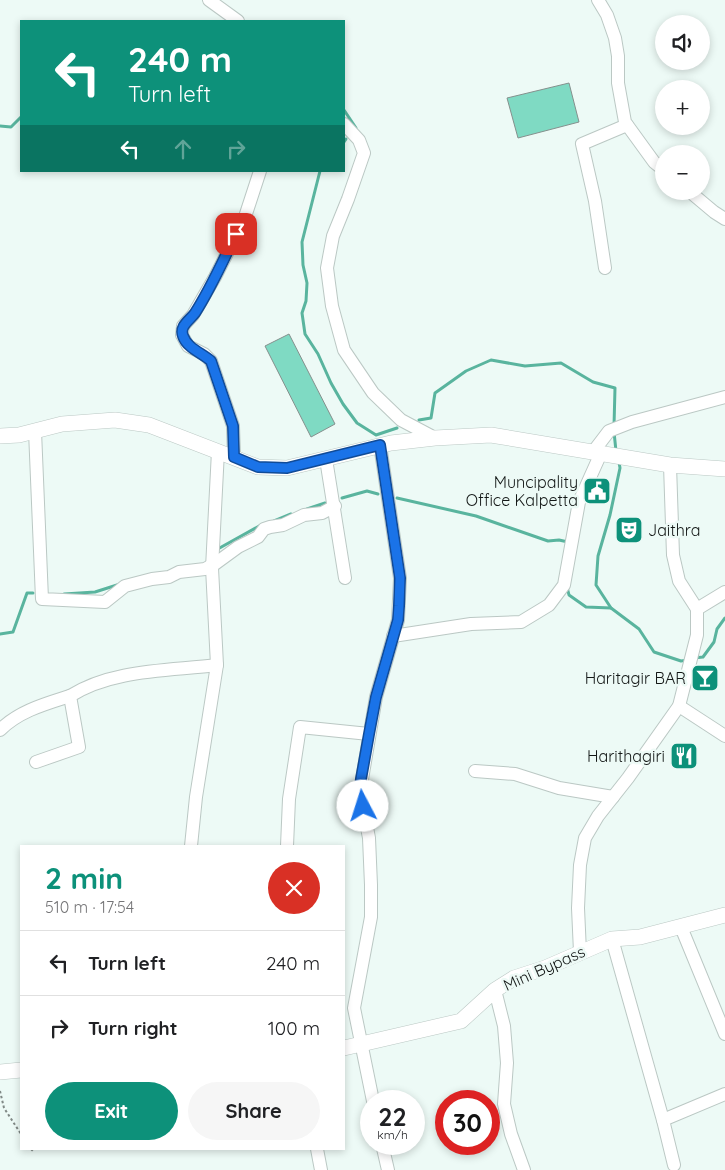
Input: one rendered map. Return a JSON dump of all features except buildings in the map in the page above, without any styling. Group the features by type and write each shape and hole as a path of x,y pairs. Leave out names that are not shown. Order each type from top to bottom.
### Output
{"main road":[{"path":"0,436 18,435 62,424 115,420 149,425 258,467 287,468 380,445 435,438 490,435 670,465 725,469"},
{"name":"Mini Bypass","path":"345,1048 461,1021 495,990 514,978 545,968 612,939 640,937 725,915"},
{"path":"0,1072 20,1070"}],"street":[{"path":"209,0 237,20"},
{"path":"598,0 607,15 615,38 618,56 618,83 625,122 655,163"},
{"path":"345,125 359,140 364,153 333,236 327,268 332,306 344,350 373,394 401,420 435,438"},
{"path":"605,268 595,201 582,144 627,125"},
{"path":"234,457 233,426 211,361 204,354 188,346 182,334 183,326 193,315 215,277 244,220 260,172"},
{"path":"700,200 725,219"},
{"path":"393,636 471,624 521,622 549,604 564,585 579,502 607,454 609,431 632,422 725,398"},
{"path":"35,431 42,599 105,602 125,586 152,578 169,577 179,572 204,569 258,536 264,529 283,525 304,515 322,513 335,506"},
{"path":"370,1090 354,1008 371,917 369,838 360,790 376,697 398,620 400,578 380,445"},
{"path":"191,845 196,797 217,666 212,565 218,451"},
{"path":"326,459 345,578"},
{"path":"580,952 578,899 580,865 585,838 598,816 679,706 697,635 697,609 679,581 673,555 670,465"},
{"path":"697,609 725,592"},
{"path":"0,730 33,708 70,696 82,689 105,681 159,670 217,666"},
{"path":"36,762 79,747 70,696"},
{"path":"679,706 725,736"},
{"path":"287,845 289,799 300,727 369,734"},
{"path":"475,771 515,774 559,788 613,797"},
{"path":"681,927 725,1034"},
{"path":"612,939 674,1165"},
{"path":"495,990 504,1026 507,1063 504,1104 511,1134 524,1170"},
{"path":"663,1120 725,1094"},
{"path":"317,1150 321,1170"},
{"path":"385,1155 388,1170"}],"path":[{"path":"0,1091 4,1108 20,1132"}],"waterway":[{"path":"345,112 356,128"},
{"path":"0,126 11,127 20,118"},
{"path":"320,172 302,242 303,265 307,283 306,301 302,313 305,334 318,354 343,404 357,423 376,435 397,428"},
{"path":"419,420 431,418 435,393 466,371 491,360 525,366 561,363 593,382 615,388 614,426"},
{"path":"614,432 616,451"},
{"path":"619,462 620,468 610,515 598,556 596,585 611,608 639,629 654,652 681,661 688,660"},
{"path":"342,498 367,491 378,494"},
{"path":"397,498 476,516 548,541 559,540 568,542 568,544"},
{"path":"307,509 325,503"},
{"path":"274,521 291,514"},
{"path":"216,550 261,525"},
{"path":"64,594 95,592 117,585"},
{"path":"567,587 569,595 586,607 611,608"},
{"path":"0,634 13,632 27,593 33,593"},
{"path":"694,658 703,657 714,642 717,629 725,618"}],"place":[{"name":"Muncipality Office Kalpetta","path":"597,491"},
{"name":"Jaithra","path":"629,530"},
{"name":"Haritagir BAR","path":"705,678"},
{"name":"Harithagiri","path":"684,756"}],"route":[{"path":"236,234 215,277 193,315 183,326 182,334 188,346 204,354 211,361 233,426 234,457 258,467 287,468 380,445 400,578 399,606 398,620 376,697 369,734 360,790 363,806"}]}
